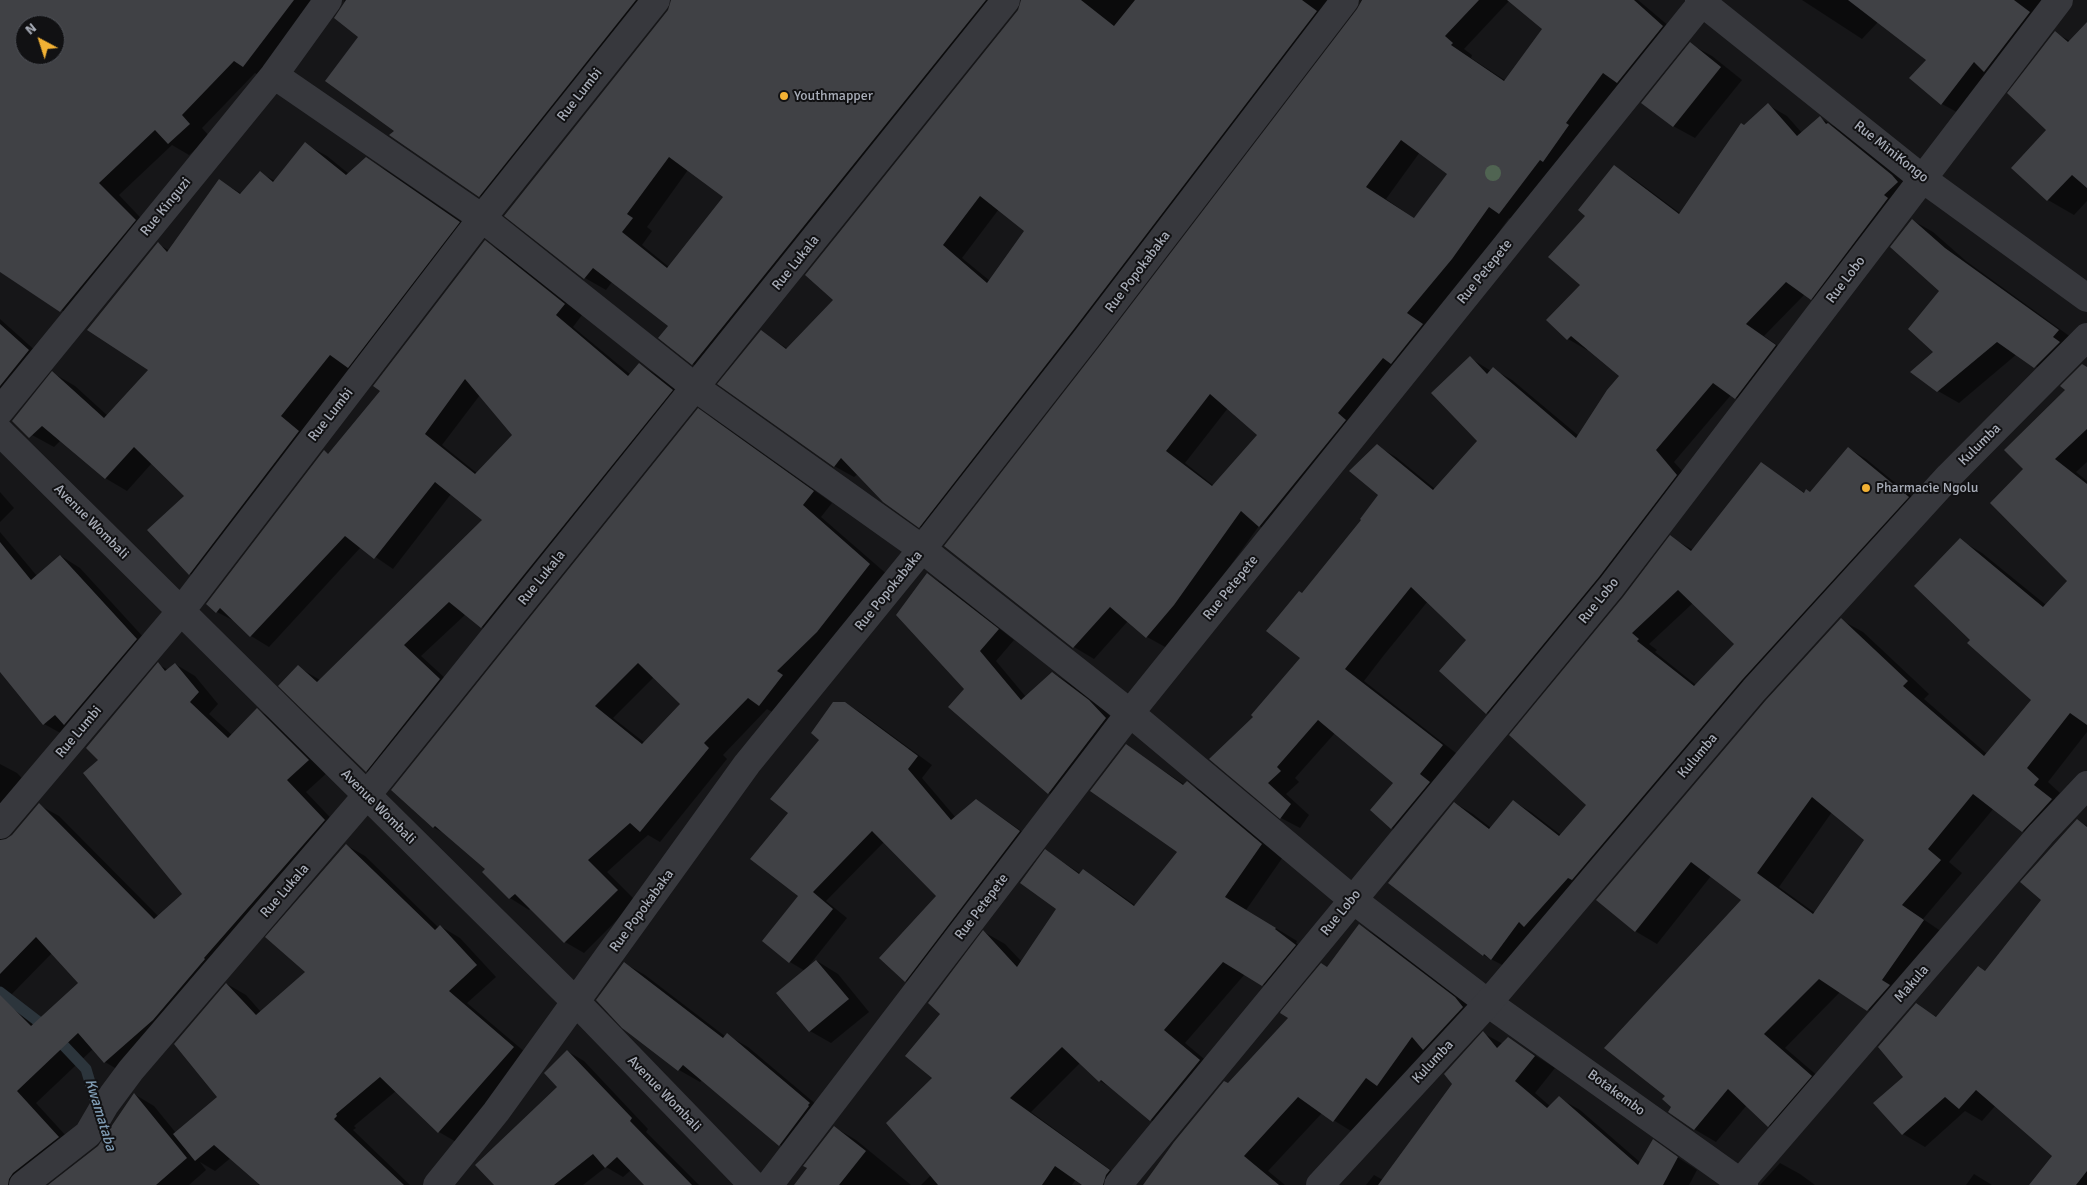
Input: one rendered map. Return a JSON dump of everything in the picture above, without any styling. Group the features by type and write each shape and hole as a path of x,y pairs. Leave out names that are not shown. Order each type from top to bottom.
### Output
{"street":[{"name":"Rue Kinguzi","path":"0,411 274,75 328,0"},
{"name":"Rue Lumbi","path":"0,825 180,611 482,218 656,0"},
{"name":"Rue Lukala","path":"23,1185 88,1134 105,1105 131,1070 366,795 696,388 1006,0"},
{"name":"Rue Popokabaka","path":"437,1185 496,1112 747,764 922,549 1346,0"},
{"name":"Rue Lobo","path":"1118,1185 1611,587 2059,0"},
{"name":"Rue MiniKongo","path":"1702,1 1924,179 2087,298"},
{"name":"Rue Petepete","path":"769,1185 1130,713 1702,1"},
{"name":"Botakembo","path":"274,75 482,218 696,388 922,549 1130,713 1352,899 1488,1003 1741,1184"},
{"name":"Kulumba","path":"1320,1185 1488,1003 1754,690 1949,476 2087,337"},
{"name":"Avenue Wombali","path":"0,432 576,1002 752,1185"},
{"name":"Makula","path":"1741,1184 2041,834 2087,785"}],"building":[{"path":"0,0 294,0 243,67 234,61 182,115 190,124 168,144 155,130 99,183 136,220 60,312 0,272"},
{"path":"346,0 636,0 479,197 389,135 394,131 325,81 358,37 334,18"},
{"path":"671,0 986,0 692,365 658,338 668,326 593,268 584,279 504,216 668,10","holes":["669,157 723,197 667,268 622,232 633,218 627,214"]},
{"path":"1021,0 1081,0 1114,26 1135,0 1302,0 1317,11 919,528 883,502 841,458 834,467 717,384 761,330 786,349 833,300 805,275 1018,10","holes":["980,196 1024,231 987,283 943,245"]},
{"path":"1362,0 1479,0 1445,36 1453,43 1451,45 1504,81 1542,29 1507,0 1634,0 1663,26 1617,83 1603,73 1566,123 1569,125 1543,162 1540,160 1499,214 1489,207 1452,259 1407,313 1423,324 1391,364 1383,358 1338,413 1346,420 1259,527 1241,511 1174,605 1146,638 1110,607 1073,648 944,546 1357,9","holes":["1401,140 1447,174 1414,218 1366,187","1210,394 1257,435 1212,486 1166,451"]},
{"path":"1848,0 2014,0 2030,12 1984,72 1974,62 1941,105 1909,78 1926,60"},
{"path":"2087,22 2087,188 2072,175 2047,201 2011,168 2046,130 2007,93 2055,31 2068,42"},
{"path":"1690,42 1721,67 1673,127 1641,103"},
{"path":"1768,103 1797,136 1820,116 1826,124 1828,123 1898,182 1884,195 1888,198 1811,300 1786,282 1746,324 1776,345 1735,399 1713,383 1656,450 1677,475 1599,577 1486,714 1439,671 1466,640 1411,587 1345,669 1443,745 1420,774 1430,782 1391,829 1370,810 1393,783 1318,720 1277,767 1281,771 1268,783 1291,804 1280,819 1209,759 1253,717 1251,715 1300,658 1266,631 1299,591 1302,593 1361,520 1378,495 1349,471 1377,444 1433,490 1477,441 1431,393 1470,356 1487,374 1493,367 1576,438 1607,390 1619,376 1571,336 1567,340 1546,320 1580,285 1548,257 1585,216 1578,210 1614,165 1679,214 1741,123 1744,125"},
{"path":"305,142 346,175 366,157 460,222 348,368 330,355 281,416 299,431 189,575 147,530 184,496 134,447 105,479 42,426 29,438 12,421 52,371 104,418 148,370 87,330 158,242 167,252 219,179 240,194 260,171 273,182"},
{"path":"1912,219 1945,248 2059,330 2053,337 2060,342 2034,368 1997,342 1937,392 1910,372 1933,352 1908,329 1939,291 1890,247"},
{"path":"485,240 565,304 556,315 628,376 639,363 673,390 481,628 449,602 404,645 440,679 366,772 278,686 298,665 317,682 482,520 435,482 374,559 345,536 250,637 220,608 216,613 206,604 324,450 328,454 380,391 373,386","holes":["465,379 512,435 475,474 425,434"]},
{"path":"0,324 29,350 0,386"},
{"path":"2082,364 2087,367 2087,429 2055,459 2087,484 2087,725 2070,713 2027,768 2039,779 2034,785 2052,799 2022,832 1973,794 1928,849 1941,860 1902,905 1924,920 1882,980 1890,985 1867,1011 1819,979 1764,1034 1812,1076 1768,1127 1728,1089 1694,1130 1668,1112 1671,1107 1662,1099 1665,1096 1604,1048 1741,900 1691,862 1635,932 1596,900 1766,700 1841,618 1908,681 1903,686 1984,756 2031,700 1967,643 1970,640 1914,586 1960,538 2043,607 2067,581 1990,503 2023,469 2004,450 2065,390 2060,386","holes":["1812,797 1864,840 1813,914 1757,873"]},
{"path":"698,408 814,491 803,505 870,564 817,632 777,671 783,675 759,706 748,698 704,743 709,748 640,832 630,823 588,860 618,890 564,943 515,894 509,899 482,872 485,869 435,826 433,828 391,790","holes":["638,663 680,704 642,744 595,706"]},
{"path":"1848,447 1909,497 1742,680 1572,880 1568,878 1524,927 1519,922 1491,960 1484,954 1483,956 1388,883 1454,802 1489,829 1513,800 1559,836 1586,805 1509,735 1623,597 1670,535 1691,551 1761,462 1804,493 1806,489 1810,492","holes":["1678,590 1734,644 1694,686 1637,641 1639,639 1632,633"]},
{"path":"0,542 31,580 60,555 137,639 64,725 55,715 43,725 0,672"},
{"path":"927,573 999,629 980,651 1021,700 1052,672 1089,700 1106,718 1048,794 948,707 964,689 896,615"},
{"path":"158,662 165,671 175,663 199,692 190,702 228,738 257,708 309,760 287,780 325,820 204,958 153,1020 104,1063 78,1033 17,1091 59,1137 13,1173 8,1185 0,1185 0,995 31,1026 78,983 36,937 0,974 0,840 12,835 39,803 154,919 182,894 83,773 98,760 86,748"},
{"path":"833,702 845,702 918,756 908,769 951,820 976,799 1020,831 905,982 879,958 936,896 872,831 813,892 833,909 789,963 762,941 798,896 750,859 788,813 770,799 819,740 811,733"},
{"path":"1126,744 1183,785 1187,781 1262,844 1225,897 1276,928 1296,945 1262,986 1223,962 1164,1030 1200,1060 1150,1121 1101,1080 1099,1082 1062,1047 1010,1098 1110,1170 1106,1175 1103,1185 1082,1185 1055,1166 1042,1185 938,1185 886,1123 932,1078 905,1056 940,1014 928,1003 983,930 1017,967 1056,909 1020,883 1045,849 1079,874 1083,869 1134,906 1177,852 1090,791"},
{"path":"2077,819 2087,827 2087,1171 2076,1185 2029,1185 2052,1156 1976,1090 1959,1109 1945,1097 1902,1135 1873,1103 1903,1077 1878,1047 1916,1003 1936,1017 1978,966 1985,971 2041,900 2020,882"},
{"path":"346,844 435,930 440,925 477,965 449,991 514,1047 438,1133 380,1077 336,1114 337,1116 334,1119 404,1185 260,1185 214,1145 195,1161 173,1134 217,1097 174,1044 226,983 256,1015 305,972 265,937"},
{"path":"1359,924 1455,997 1463,1007 1423,1050 1412,1037 1377,1086 1366,1078 1333,1122 1298,1097 1244,1156 1279,1185 1143,1185 1174,1142 1224,1081 1228,1083 1288,1018 1280,1013 1281,1011 1321,963 1327,967"},
{"path":"816,960 849,999 809,1032 776,993"},
{"path":"624,962 723,1038 727,1033 810,1103 779,1146 683,1065 678,1071 622,1028 596,1000"},
{"path":"1483,1031 1497,1048 1508,1037 1535,1056 1515,1081 1547,1108 1559,1096 1638,1165 1653,1139 1678,1157 1663,1185 1378,1185 1452,1084 1444,1074"},
{"path":"567,1050 632,1118 630,1121 692,1185 644,1185 617,1157 605,1168 593,1154 554,1185 494,1185 475,1165 557,1087 544,1073"},
{"path":"134,1093 187,1158 156,1185 48,1185 98,1146"},
{"path":"834,1126 866,1151 839,1185 794,1185 807,1168 803,1166"}],"waterway":[{"name":"Kwamataba","path":"0,992 48,1029 86,1069 110,1149"}],"place":[{"name":"Youthmapper","path":"784,96"},
{"name":"Pharmacie Ngolu","path":"1866,488"}]}
